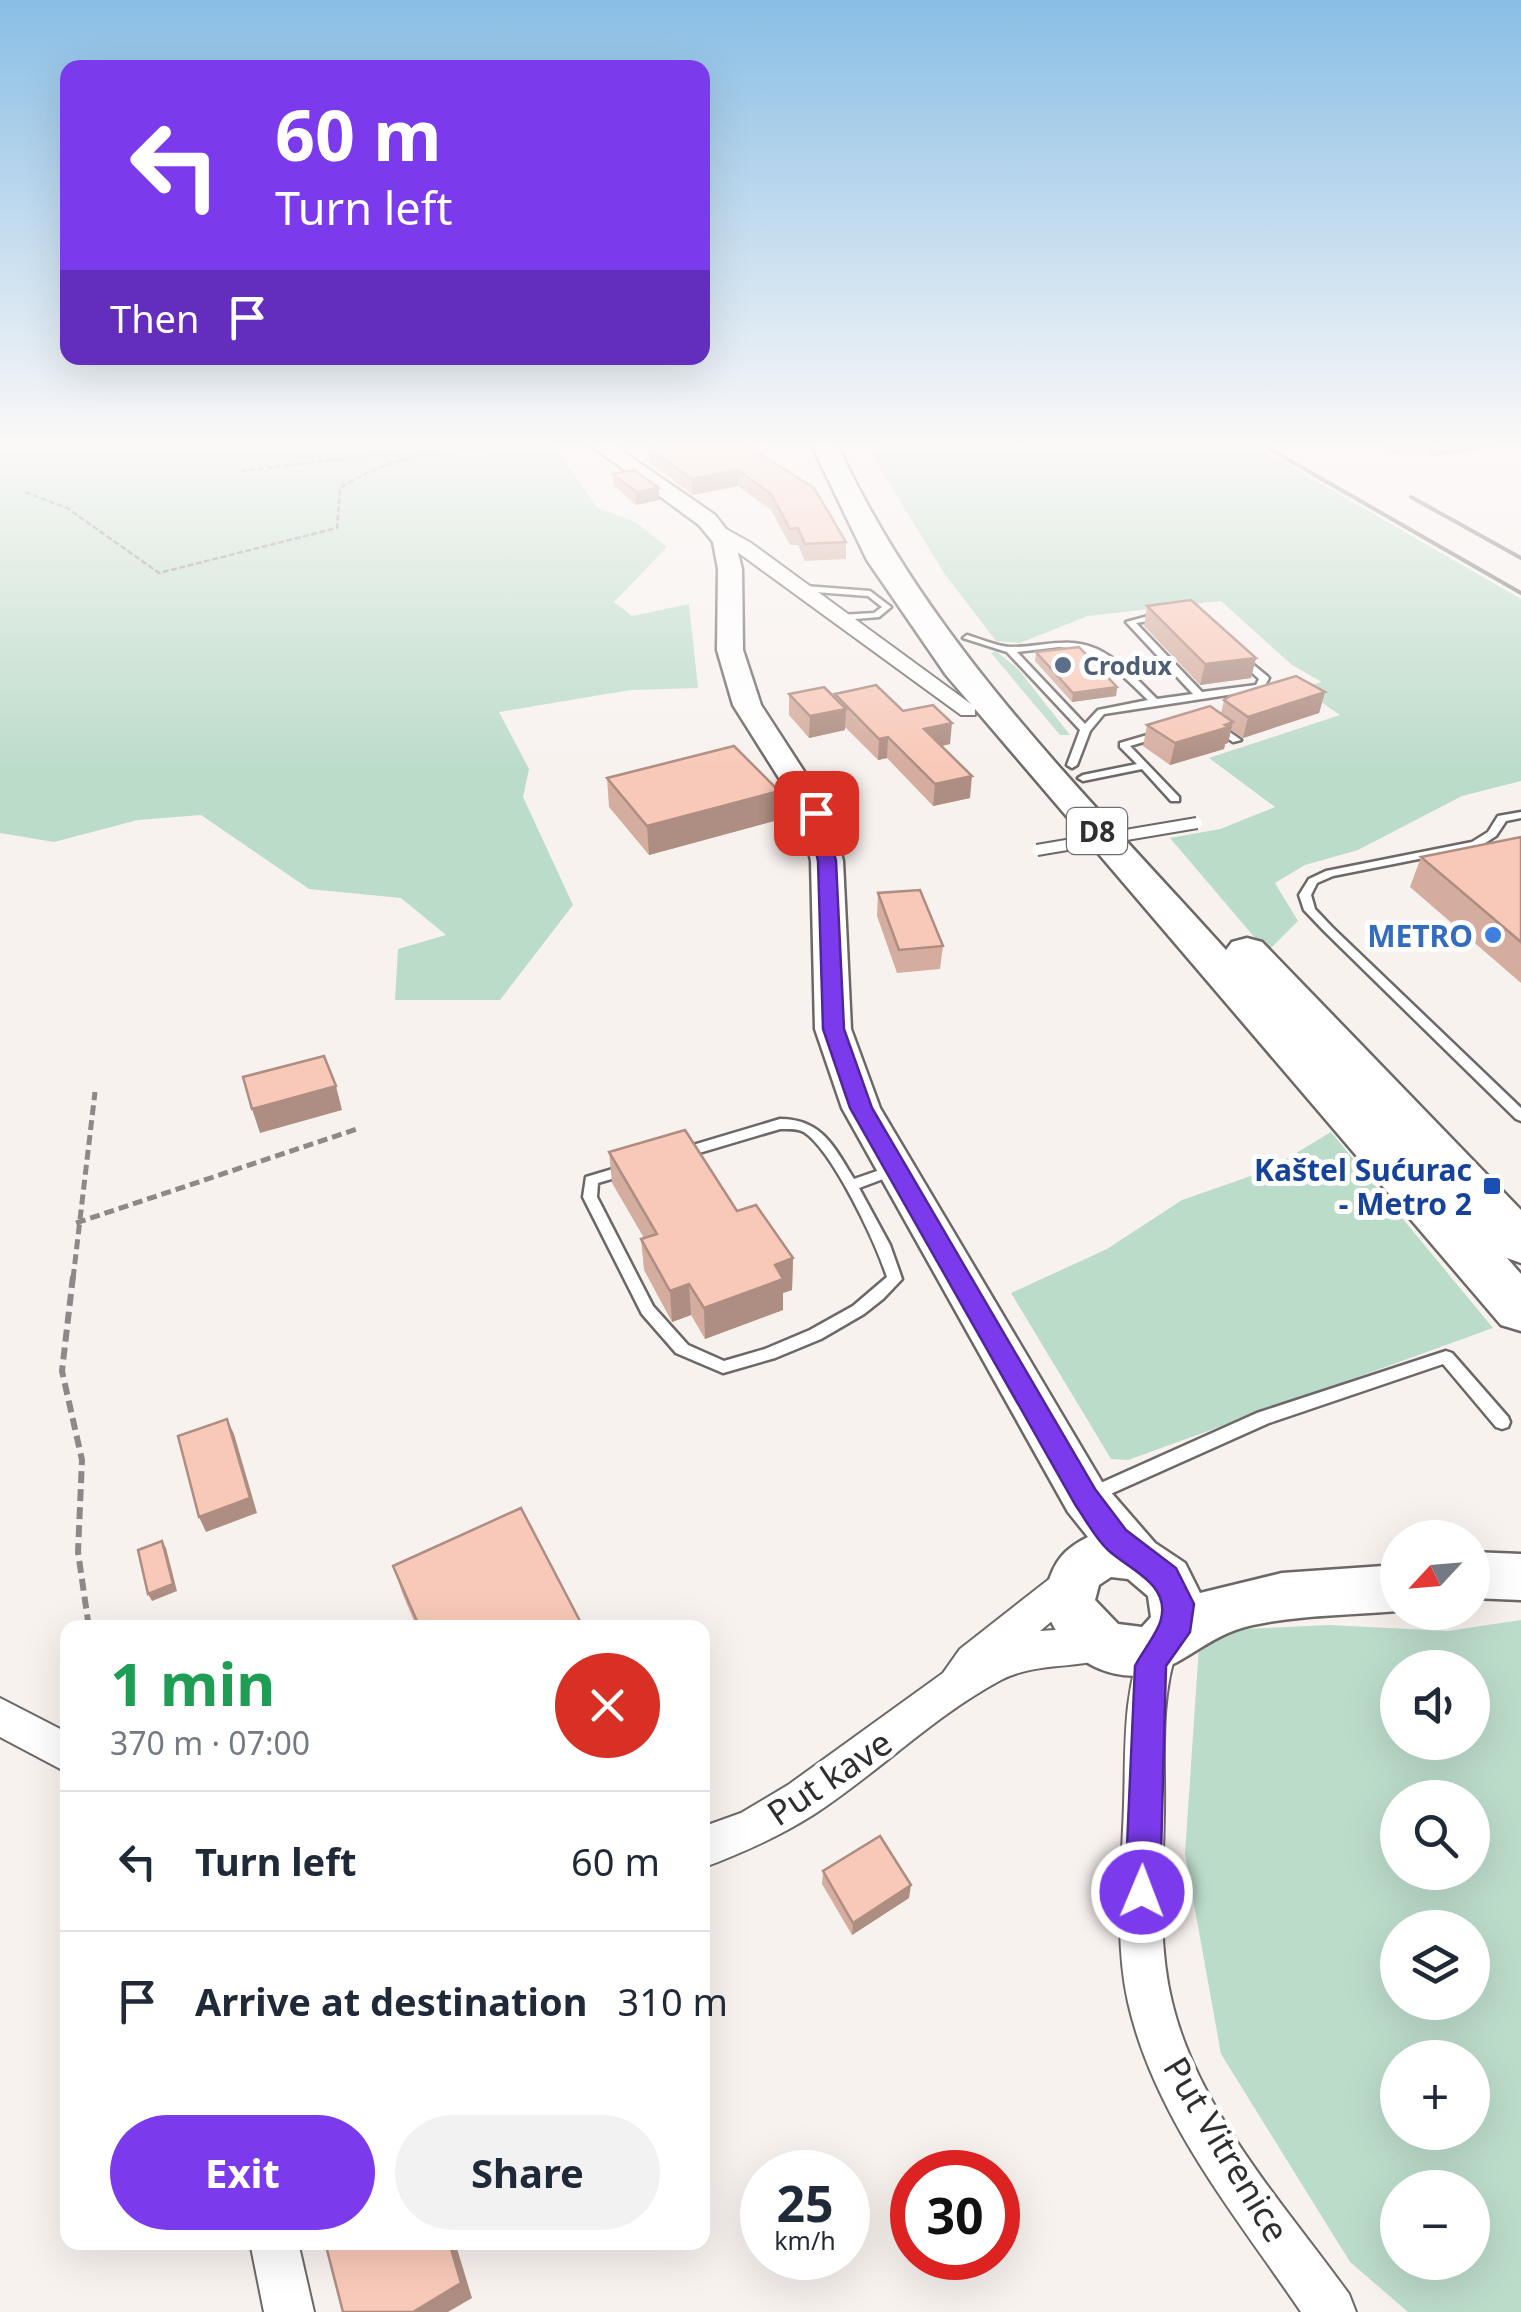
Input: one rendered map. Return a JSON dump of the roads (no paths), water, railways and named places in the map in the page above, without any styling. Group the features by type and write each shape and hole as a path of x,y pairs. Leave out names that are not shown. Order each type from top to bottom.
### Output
{"highway":[{"name":"D8","path":"891,552 993,710 1521,1310"},
{"name":"D8","path":"895,552 899,563 1521,1243"}],"street":[{"path":"725,552 730,569 730,650 746,705 816,813 827,861 833,1029 861,1108 1086,1497 1115,1570 1179,1604 1137,1643"},
{"path":"751,552 968,711"},
{"path":"730,569 770,564"},
{"path":"1115,1570 1286,1598"},
{"path":"1115,1570 1074,1616 1137,1643 1210,1613 1286,1598 1380,1590"},
{"name":"Put kave","path":"948,1692 994,1640 1054,1601 1115,1570"},
{"name":"Put kave","path":"710,1846 732,1841 839,1776 948,1692 1034,1648 1067,1640 1137,1643"},
{"name":"Put Vitrenice","path":"1137,1643 1136,1692 1145,1736 1142,1931 1150,2004 1173,2069 1231,2166 1332,2312"},
{"path":"0,1716 60,1750"},
{"path":"276,2250 288,2312"}],"lane":[{"path":"805,590 870,594 887,607 876,616 843,617"},
{"path":"1152,618 1130,622 1200,696"},
{"path":"967,638 1010,650 1053,643 1078,644 1104,652 1155,702"},
{"path":"1080,758 1101,712 1263,684 1264,678 1229,647"},
{"path":"1010,650 1080,758 1144,766"},
{"path":"1207,720 1236,740"},
{"path":"1173,730 1123,744 1175,799"},
{"path":"1521,815 1502,818 1492,834 1475,845 1330,873 1313,881 1305,895 1310,910 1521,1116"},
{"path":"1037,850 1197,823"},
{"path":"780,1124 800,1124 812,1131 850,1186 894,1279 878,1297 808,1338 723,1367 682,1349 648,1310 590,1197 591,1180 780,1124"},
{"path":"850,1186 897,1169"},
{"path":"1086,1497 1263,1418 1446,1357 1502,1422"}],"railway":[{"path":"1449,552 1521,593"},
{"path":"1510,552 1521,558"}],"place":[{"name":"Crodux","path":"1063,665"},
{"name":"METRO","path":"1493,935"},
{"name":"Kaštel Sućurac - Metro 2","path":"1492,1186"}]}
